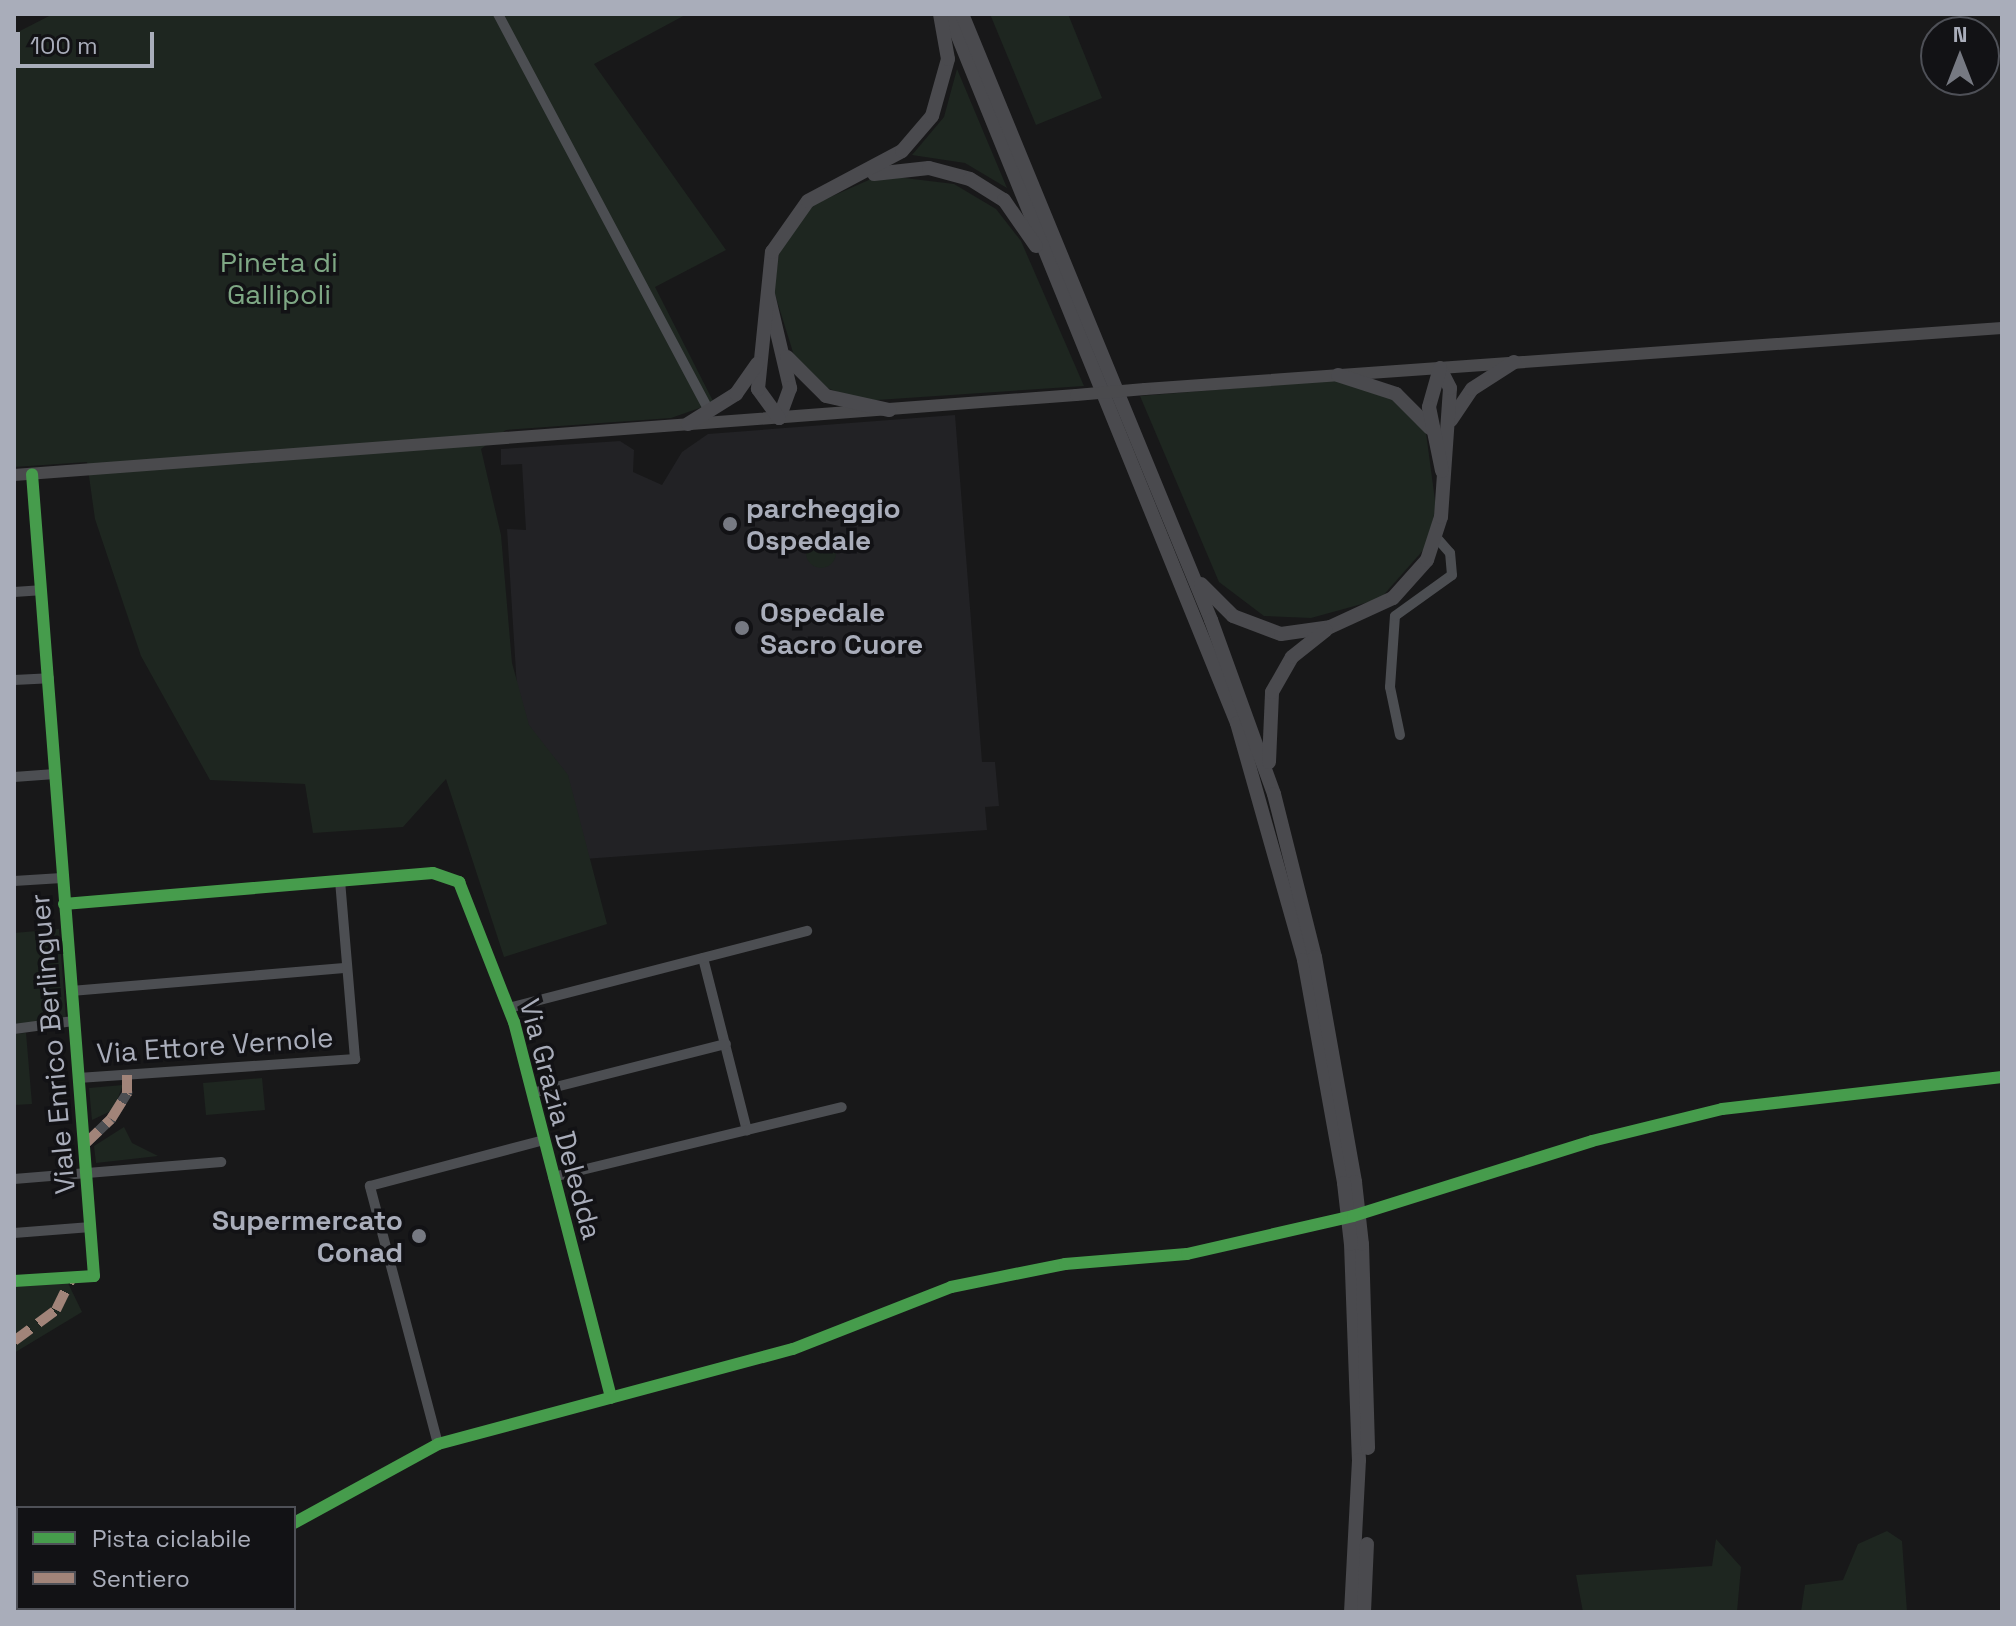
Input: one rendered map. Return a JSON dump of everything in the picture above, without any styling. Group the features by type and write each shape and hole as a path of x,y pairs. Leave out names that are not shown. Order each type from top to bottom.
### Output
{"highway":[{"path":"768,294 791,395 779,418 760,399 761,356 768,294 777,241 794,213 821,192 902,151 932,116 948,59 940,14"},
{"path":"949,14 1247,753 1304,960 1349,1183"},
{"path":"962,14 1191,571 1274,794"},
{"path":"821,192 912,167 988,187 1025,226 1088,354"},
{"path":"777,335 794,367 826,396 889,410"},
{"path":"688,424 736,394 761,356"},
{"path":"1449,423 1472,389 1514,362"},
{"path":"1364,1612 1368,1446 1356,1244 1315,957 1274,794 1265,732 1272,692 1292,657 1330,627 1393,598 1437,538 1450,388 1440,368"},
{"path":"1440,368 1430,389 1430,428 1442,471"},
{"path":"1338,375 1396,394 1430,428"},
{"path":"1191,571 1233,616 1258,628 1281,634 1330,627"},
{"path":"1351,1612 1359,1460 1356,1244"}],"main road":[{"path":"14,475 2002,328"}],"street":[{"path":"498,14 710,412"},
{"name":"Viale Enrico Berlinguer","path":"14,1281 94,1276 32,474"},
{"path":"1400,735 1390,687 1395,616 1452,575 1450,553 1437,538"},
{"path":"14,592 40,590"},
{"path":"14,680 49,678"},
{"path":"14,777 55,774"},
{"name":"Via Grazia Deledda","path":"340,881 433,873 456,880 509,1008 611,1398"},
{"path":"14,881 62,878"},
{"path":"64,904 340,881 347,968 71,991"},
{"path":"509,1008 807,931"},
{"path":"703,958 747,1130"},
{"name":"Via Ettore Vernole","path":"78,1078 355,1059 347,968"},
{"path":"14,1029 73,1021"},
{"path":"532,1093 726,1044"},
{"path":"84,1145 111,1119 127,1093 127,1075"},
{"path":"296,1522 438,1444 793,1349 951,1287 1065,1264 1187,1254 1353,1216 1722,1109 2002,1077"},
{"path":"553,1177 842,1107"},
{"path":"438,1444 370,1186 544,1140"},
{"path":"14,1179 221,1162"},
{"path":"14,1233 91,1227"}],"shaded area":[{"name":"Ospedale Sacro Cuore","path":"955,415 982,762 995,762 999,806 985,807 987,830 528,863 507,529 526,530 522,464 501,465 501,449 620,441 634,450 633,472 662,485 682,452 708,434"}],"green space":[{"name":"Pineta di Gallipoli","path":"53,14 687,14 594,64 726,250 655,287 714,403 671,418 506,430 481,449 501,535 512,663 529,725 568,775 607,924 504,957 446,779 403,827 313,833 305,784 210,780 141,656 95,519 87,462 14,467 14,34"},
{"path":"990,14 1068,14 1102,98 1036,125"},
{"path":"957,69 1007,188 965,163 912,155 944,117"},
{"path":"880,175 954,184 996,209 1021,241 1084,386 862,401 819,385 796,362 774,291 779,254 798,219 817,203"},
{"path":"1338,380 1393,395 1426,433 1436,508 1426,547 1380,599 1311,618 1264,616 1219,582 1140,396"},
{"path":"821,538 831,543 836,553 831,563 821,568 811,563 806,553 811,543"},
{"path":"59,929 66,1018 14,1025 14,933"},
{"path":"26,1033 32,1104 14,1105 14,1034"},
{"path":"262,1078 265,1110 206,1115 203,1083"},
{"path":"123,1085 113,1110 92,1120 89,1088"},
{"path":"124,1127 132,1143 158,1156 96,1163 94,1146"},
{"path":"67,1281 82,1312 14,1353 14,1284"},
{"path":"1887,1531 1902,1541 1907,1612 1801,1612 1805,1585 1843,1580 1858,1544"},
{"path":"1716,1539 1741,1567 1737,1612 1583,1612 1576,1575 1712,1566"}],"marked path":[{"path":"84,1145 111,1119 127,1093 127,1075"},
{"path":"14,1341 56,1310 72,1277"}],"cycle path":[{"path":"14,1281 94,1276 32,474"},
{"path":"64,904 433,873 459,882 514,1022 611,1398"},
{"path":"296,1522 438,1444 793,1349 951,1287 1065,1264 1187,1254 1353,1216 1592,1141 1722,1109 2002,1077"}],"place":[{"name":"parcheggio Ospedale","path":"730,524"},
{"name":"Ospedale Sacro Cuore","path":"742,628"},
{"name":"Supermercato Conad","path":"419,1236"}]}
